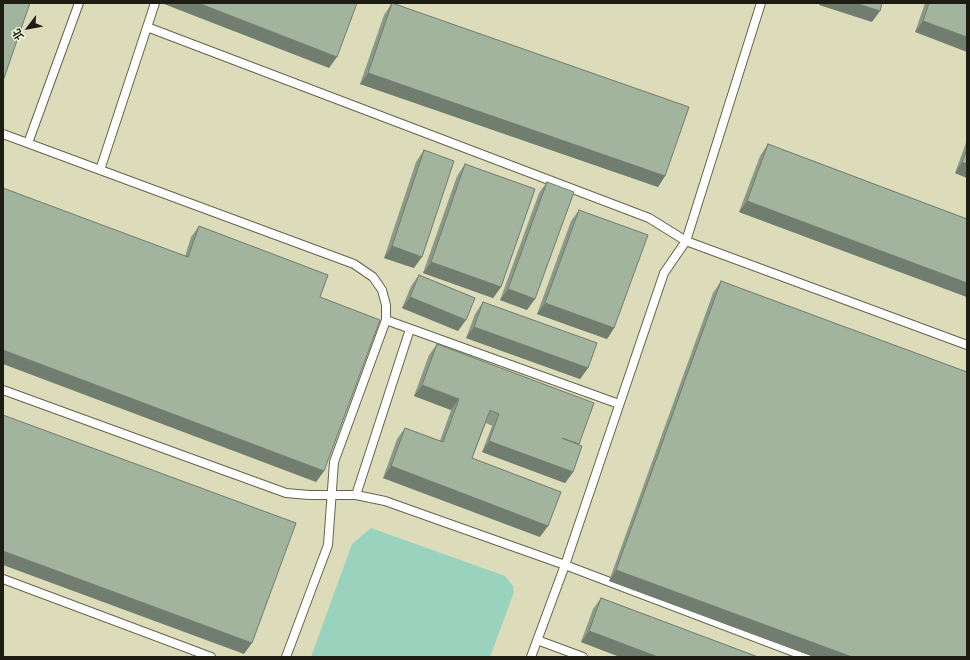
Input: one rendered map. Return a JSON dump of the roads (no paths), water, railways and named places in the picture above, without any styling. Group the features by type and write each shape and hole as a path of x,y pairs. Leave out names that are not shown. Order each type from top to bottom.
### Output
{"lane":[{"path":"28,143 79,3"},
{"path":"100,170 155,3"},
{"path":"531,657 565,565 664,273 686,241 762,3"},
{"path":"146,27 649,218 686,241 967,345"},
{"path":"3,134 354,264 373,277 382,290 386,305 386,320 334,462 328,546 286,657"},
{"path":"386,320 619,404"},
{"path":"356,495 410,329"},
{"path":"3,390 286,493 356,495 385,500 565,565 807,657"},
{"path":"3,579 211,657"},
{"path":"537,640 583,657"}]}
